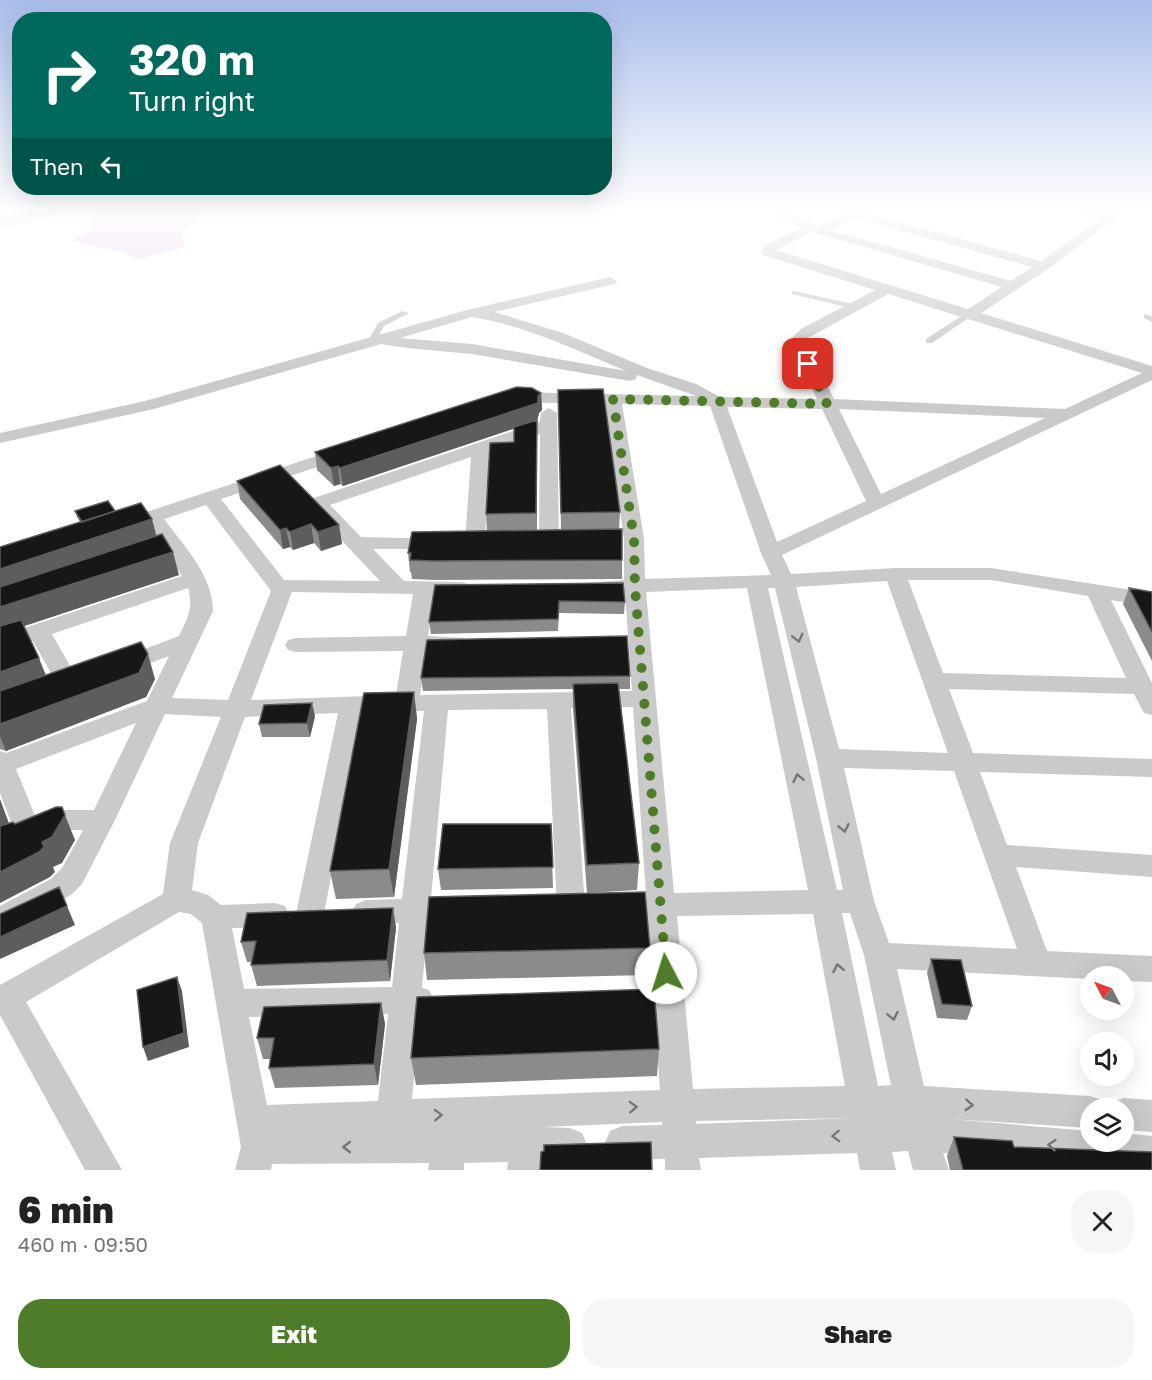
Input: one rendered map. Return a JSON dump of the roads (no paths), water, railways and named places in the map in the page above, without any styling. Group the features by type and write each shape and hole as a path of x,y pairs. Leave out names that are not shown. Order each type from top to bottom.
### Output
{"street":[{"path":"812,266 1152,372"},
{"path":"943,266 1013,286"},
{"path":"969,315 1043,266"},
{"path":"0,438 148,405 472,313 609,282"},
{"path":"877,505 799,344 801,337 887,289"},
{"path":"472,313 510,318 526,323 699,392 717,402 771,553 784,581 829,758 860,901 879,955 911,1101 931,1170"},
{"path":"376,339 403,344 461,348 566,367 660,378"},
{"path":"771,553 1070,414 1152,372"},
{"path":"496,402 516,397 549,397 827,404 1070,414"},
{"path":"549,397 549,542"},
{"path":"613,399 624,540 635,587 627,639 644,699 661,904 656,996 677,1105 682,1155"},
{"path":"318,503 549,425"},
{"path":"109,530 363,446"},
{"path":"476,542 480,448"},
{"path":"286,471 400,589"},
{"path":"176,900 184,843 281,597 280,586 209,496"},
{"path":"0,920 65,884 102,820 204,606 196,578 162,550 153,516"},
{"path":"528,542 570,541"},
{"path":"356,543 496,542"},
{"path":"576,587 784,581 895,574 991,574 1152,600"},
{"path":"895,574 1037,963"},
{"path":"0,644 196,578"},
{"path":"756,582 825,902 878,1170"},
{"path":"280,586 400,589 482,588"},
{"path":"407,703 423,588"},
{"path":"934,681 1147,696 1096,590"},
{"path":"39,631 78,682 188,641"},
{"path":"297,645 474,642"},
{"path":"28,832 1,762 157,706 237,709 352,704 644,699"},
{"path":"559,700 555,832 571,907"},
{"path":"391,1132 415,910 435,833 437,703"},
{"path":"329,913 352,704"},
{"path":"829,758 964,760 1152,768"},
{"path":"0,843 67,818 102,820"},
{"path":"998,855 1152,866"},
{"path":"104,1170 3,999 176,900 198,903 215,916 482,909"},
{"path":"627,905 860,901"},
{"path":"215,916 232,1002 255,1146 391,1132 525,1112 677,1105 911,1101 1080,1111"},
{"path":"879,955 1152,969"},
{"path":"232,1002 441,999"},
{"path":"525,1112 525,1158"},
{"path":"1134,1115 1152,1116"},
{"path":"391,1132 448,1158 682,1155 870,1135 921,1134 1152,1153"}],"lane":[{"path":"794,293 854,307"},
{"path":"376,339 381,325 405,313"},
{"path":"928,341 969,315"}]}
